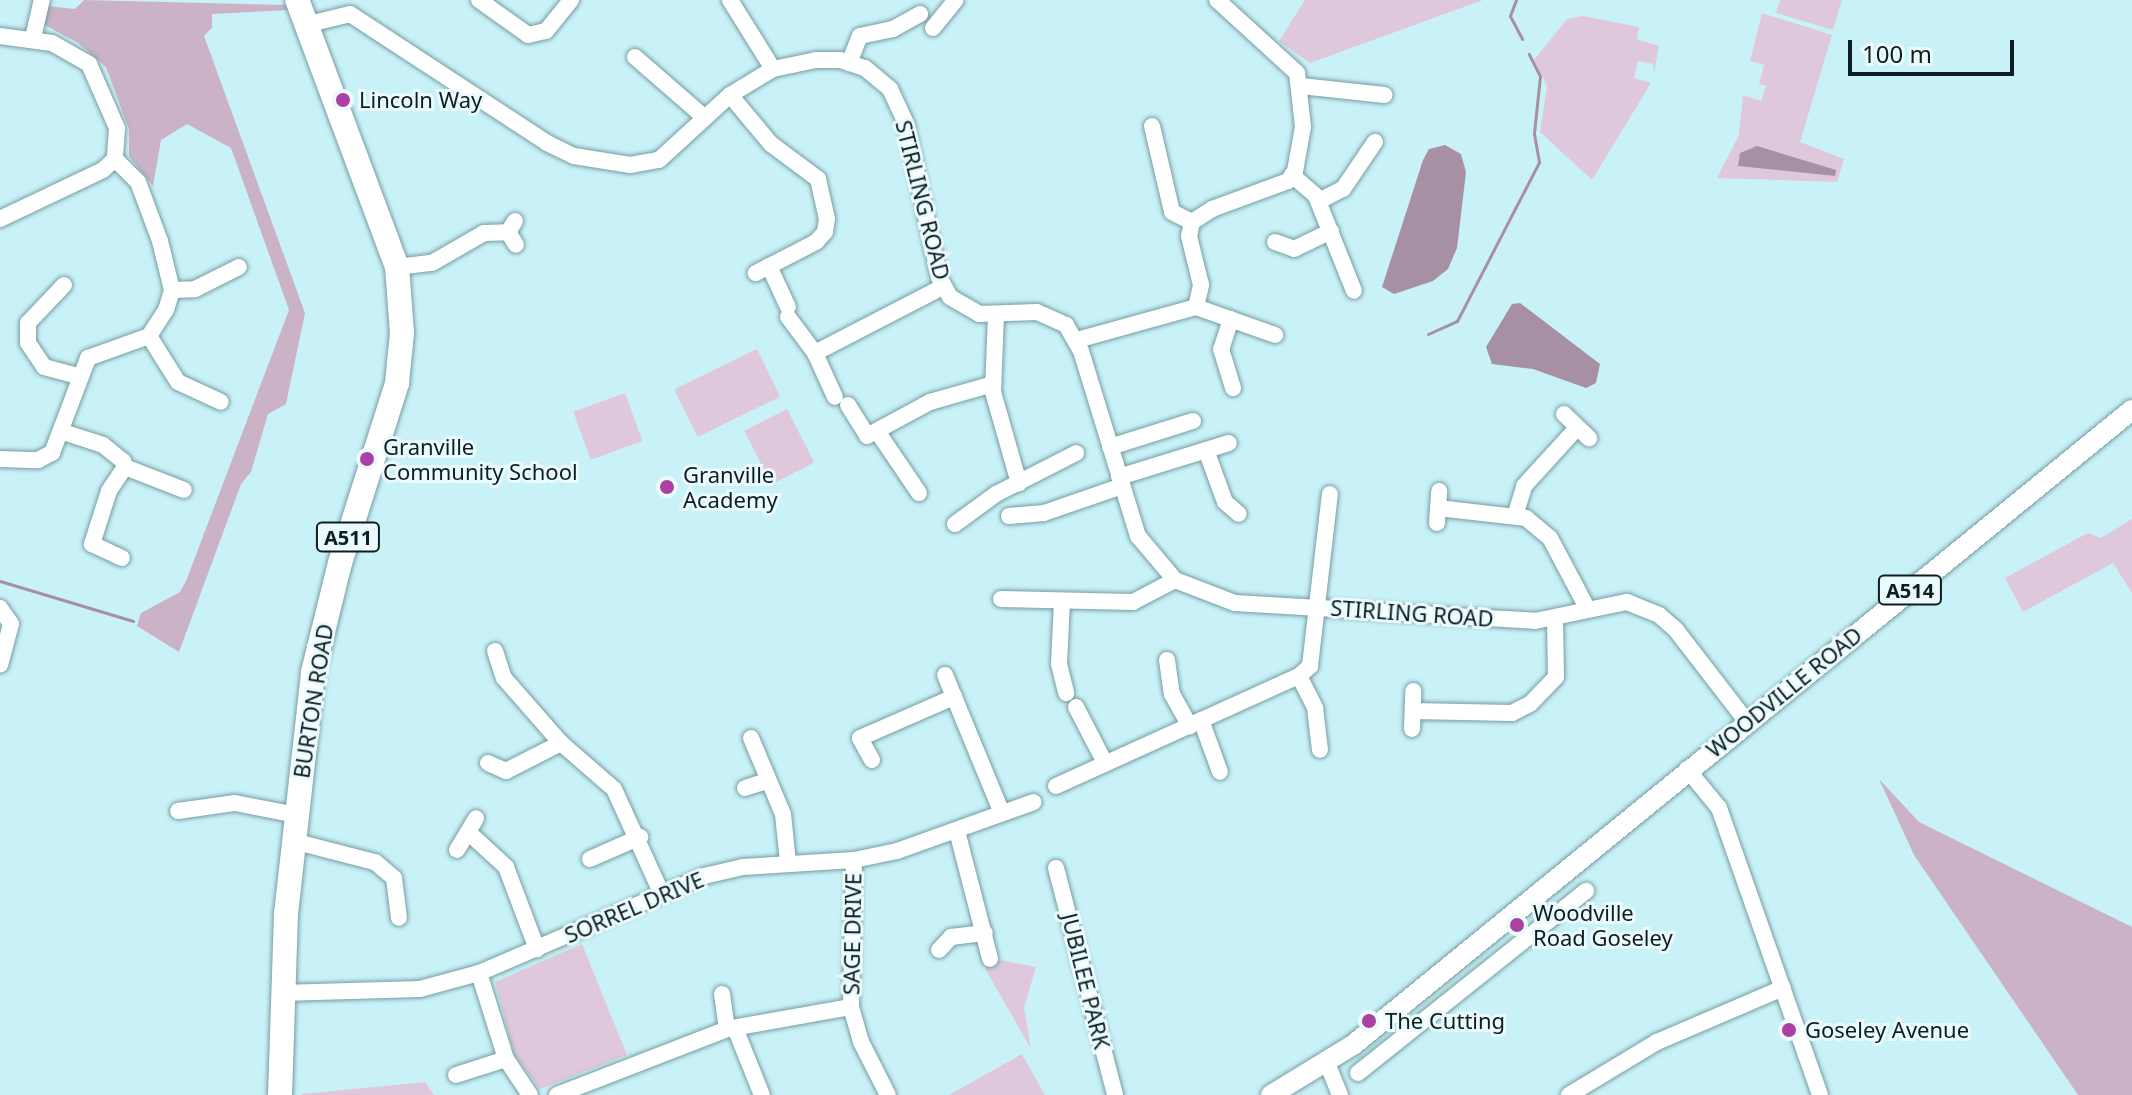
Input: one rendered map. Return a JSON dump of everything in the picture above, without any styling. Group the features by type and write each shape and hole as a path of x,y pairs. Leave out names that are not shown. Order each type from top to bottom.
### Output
{"highway":[{"name":"BURTON ROAD","path":"280,1095 281,993 293,841 319,642 397,383 402,333 397,267 297,0"}],"main road":[{"name":"WOODVILLE ROAD","path":"1327,1063 1353,1045 1687,769 2132,410"},
{"name":"A514","path":"1271,1095 1327,1063"}],"street":[{"path":"33,38 42,0"},
{"path":"479,0 528,35 546,31 571,0"},
{"path":"730,0 773,69"},
{"path":"933,28 956,0"},
{"path":"1196,307 1201,285 1189,236 1192,222 1212,209 1275,188 1292,175 1303,127 1301,86 1285,58 1217,0"},
{"name":"STIRLING ROAD","path":"305,25 352,7 505,120 574,156 600,163 649,163 675,148 730,95 773,69 816,60 865,68 890,89 906,124 944,286 965,309 996,316 1050,315 1077,340 1138,536 1175,580 1235,603 1555,621 1587,608 1627,602 1659,615 1747,722"},
{"path":"849,63 860,36 893,29 920,14"},
{"path":"0,36 33,38 81,55 96,71 117,128 115,159 103,170 2,214"},
{"path":"635,57 704,117"},
{"path":"1301,86 1385,95"},
{"path":"730,95 771,144 818,179 827,219 825,232 816,242 762,270 842,401 867,436 930,402 993,384"},
{"path":"1152,126 1172,212 1192,222"},
{"path":"1319,201 1343,189 1375,142"},
{"path":"0,459 47,458 63,432 88,358 99,350 149,336 172,290 138,182 115,159"},
{"path":"1292,175 1319,201 1354,291"},
{"path":"1275,242 1294,249 1331,231"},
{"path":"397,267 432,263 484,233 513,233"},
{"path":"172,290 195,289 239,267"},
{"path":"64,285 28,323 28,343 44,367 81,377"},
{"path":"815,353 944,286"},
{"path":"1077,340 1196,307 1275,335"},
{"path":"996,316 993,384 1019,483"},
{"path":"1231,319 1221,349 1233,388"},
{"path":"149,336 178,382 221,402"},
{"path":"1516,513 1524,486 1583,433 1564,414"},
{"path":"1110,447 1193,421"},
{"path":"877,431 919,493"},
{"path":"63,432 103,445 125,467 184,490"},
{"path":"1009,516 1044,513 1120,481 1229,443"},
{"path":"1206,450 1225,502 1239,514"},
{"path":"955,524 1019,483 1076,453"},
{"path":"122,558 92,544 109,491 125,467"},
{"path":"1056,786 1299,676 1310,666 1316,648 1330,494"},
{"path":"1438,507 1516,513 1550,538 1587,608"},
{"path":"1001,599 1133,602 1175,580"},
{"path":"1062,601 1059,664 1071,700 1105,763"},
{"path":"0,608 11,624 0,665"},
{"path":"1413,711 1512,713 1530,704 1556,677 1555,621"},
{"path":"495,651 504,678 561,743 614,789 640,837 661,892"},
{"path":"1167,660 1172,694 1195,723 1220,772"},
{"path":"945,675 1001,811"},
{"path":"1299,676 1315,708 1320,750"},
{"path":"1412,729 1413,691"},
{"path":"872,760 860,738 954,697"},
{"path":"751,738 783,814 788,862"},
{"path":"488,763 506,771 561,743"},
{"path":"1687,769 1719,808 1820,1095"},
{"path":"745,788 767,781"},
{"name":"SORREL DRIVE","path":"281,993 420,989 479,973 661,892 743,867 854,860 957,831 1001,811 1034,802"},
{"path":"178,811 235,803 296,815"},
{"path":"457,850 472,825 506,867 537,949"},
{"path":"957,831 990,959"},
{"path":"590,859 640,837"},
{"path":"293,841 375,862 394,878 399,918"},
{"name":"SAGE DRIVE","path":"854,860 851,1007 861,1042 888,1095"},
{"name":"JUBILEE PARK","path":"1056,868 1115,1095"},
{"path":"1548,885 1566,907"},
{"path":"1353,1045 1362,1069 1586,891"},
{"path":"939,950 951,937 985,933"},
{"path":"479,973 506,1059 530,1095"},
{"path":"1569,1095 1657,1042 1783,988"},
{"path":"722,994 731,1029 762,1095"},
{"path":"557,1095 731,1029 851,1007"},
{"path":"456,1075 506,1059"},
{"path":"1327,1063 1340,1095"}],"shaded area":[{"path":"84,0 287,5 289,10 212,14 212,28 204,36 305,313 286,404 268,414 251,472 241,484 179,652 137,626 141,613 180,592 186,581 289,310 231,148 187,124 161,140 153,186 129,156 129,129 106,67 78,43 43,24 48,6 75,9"},
{"path":"1305,0 1483,0 1310,63 1279,41"},
{"path":"1780,0 1842,0 1833,30 1776,13"},
{"path":"1762,13 1832,35 1800,142 1844,159 1837,182 1717,178 1739,135 1743,95 1761,101 1766,86 1759,84 1764,65 1750,61"},
{"path":"1583,16 1639,27 1637,39 1659,46 1654,73 1653,64 1638,61 1634,78 1651,83 1592,180 1540,132 1547,86 1534,60 1567,19"},
{"path":"1445,145 1461,154 1466,172 1457,248 1448,269 1433,281 1394,294 1382,287 1423,160 1429,149"},
{"path":"1757,146 1836,170 1835,176 1738,166 1740,153"},
{"path":"1520,303 1600,364 1596,383 1586,388 1533,369 1492,364 1486,347 1512,304"},
{"path":"757,349 780,397 698,437 674,389"},
{"path":"625,393 642,441 591,460 573,412"},
{"path":"787,409 814,462 771,484 744,431"},
{"path":"2132,519 2132,593 2113,563 2023,612 2005,578 2088,533 2101,538"},
{"path":"1879,779 1919,822 2132,927 2132,1095 2078,1095 1914,855"},
{"path":"582,944 627,1055 540,1089 514,1054 495,982"},
{"path":"999,960 1036,967 1024,1008 1031,1049 986,970 984,963"},
{"path":"1022,1054 1045,1095 949,1095"},
{"path":"425,1082 434,1095 302,1095 302,1094"}],"waterway":[{"path":"1516,0 1510,16 1522,39"},
{"path":"1428,334 1457,321 1539,162 1534,133 1540,76 1529,54"},
{"path":"0,581 133,621"}],"place":[{"name":"Lincoln Way","path":"343,100"},
{"name":"Granville Community School","path":"367,459"},
{"name":"Granville Academy","path":"667,487"},
{"name":"Woodville Road Goseley","path":"1517,925"},
{"name":"The Cutting","path":"1369,1021"},
{"name":"Goseley Avenue","path":"1789,1030"}]}
